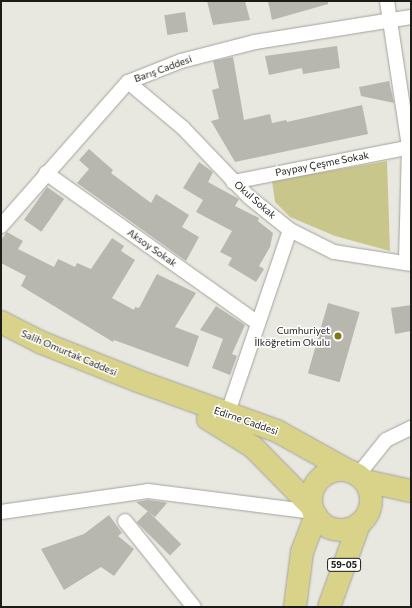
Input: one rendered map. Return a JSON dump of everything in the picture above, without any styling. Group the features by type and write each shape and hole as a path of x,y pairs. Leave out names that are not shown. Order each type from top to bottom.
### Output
{"main road":[{"name":"Salih Omurtak Caddesi","path":"1,322 40,342 138,381"},
{"name":"Edirne Caddesi","path":"138,381 227,415 277,431 357,476"},
{"path":"138,381 240,438 252,447 332,528 351,528 359,524 370,508 371,499 357,476"},
{"path":"295,607 302,552 314,511 315,487 321,478 329,473 357,476 411,491"},
{"name":"59-05","path":"329,607 359,524"}],"street":[{"path":"387,1 410,147 409,263"},
{"name":"Barış Caddesi","path":"1,226 46,173 128,82 181,61 255,42 411,17"},
{"name":"Okul Sokak","path":"128,82 183,128 234,182 290,230 334,252 409,263"},
{"name":"Paypay Çeşme Sokak","path":"234,182 410,147"},
{"name":"Aksoy Sokak","path":"46,173 258,322"},
{"path":"227,415 290,230"},
{"path":"357,476 386,440 411,428"},
{"path":"1,512 148,491 314,511"},
{"path":"125,521 190,605"}],"shaded area":[{"path":"387,161 390,251 335,236 290,217 275,202 272,181"}],"building":[{"path":"207,1 245,1 250,20 213,25"},
{"path":"268,1 328,1 328,4 272,20"},
{"path":"185,12 188,32 167,35 164,15"},
{"path":"337,46 340,68 303,74 302,68 269,75 265,56"},
{"path":"233,57 244,120 270,114 272,123 286,120 287,122 362,105 368,134 235,162 211,121 219,119 212,90 219,88 213,61"},
{"path":"389,81 394,103 361,96 359,87"},
{"path":"89,149 113,170 111,173 151,203 156,194 189,215 182,227 199,237 186,261 77,183 89,169 79,160"},
{"path":"199,162 213,172 208,182 239,199 235,206 259,218 258,221 273,233 270,247 259,266 264,269 256,282 228,265 232,258 220,252 232,231 196,212 203,200 183,188"},
{"path":"47,187 64,199 41,232 24,220"},
{"path":"7,232 23,241 18,249 54,267 58,259 75,267 77,263 91,269 112,238 124,246 121,251 135,260 112,298 134,310 135,307 139,308 157,274 196,293 175,327 199,336 188,367 114,340 113,342 21,286 26,276 1,263 1,240"},
{"path":"328,303 360,312 340,382 308,373"},
{"path":"411,305 411,331 395,334 391,308"},
{"path":"216,306 245,325 232,354 237,356 230,375 212,368 223,339 200,330"},
{"path":"148,500 167,503 155,517 136,502"},
{"path":"148,511 181,544 170,556 137,522"},
{"path":"109,515 122,533 118,536 134,549 114,576 101,567 64,590 41,549 84,534"}],"place":[{"name":"Cumhuriyet İlköğretim Okulu","path":"338,336"}]}
